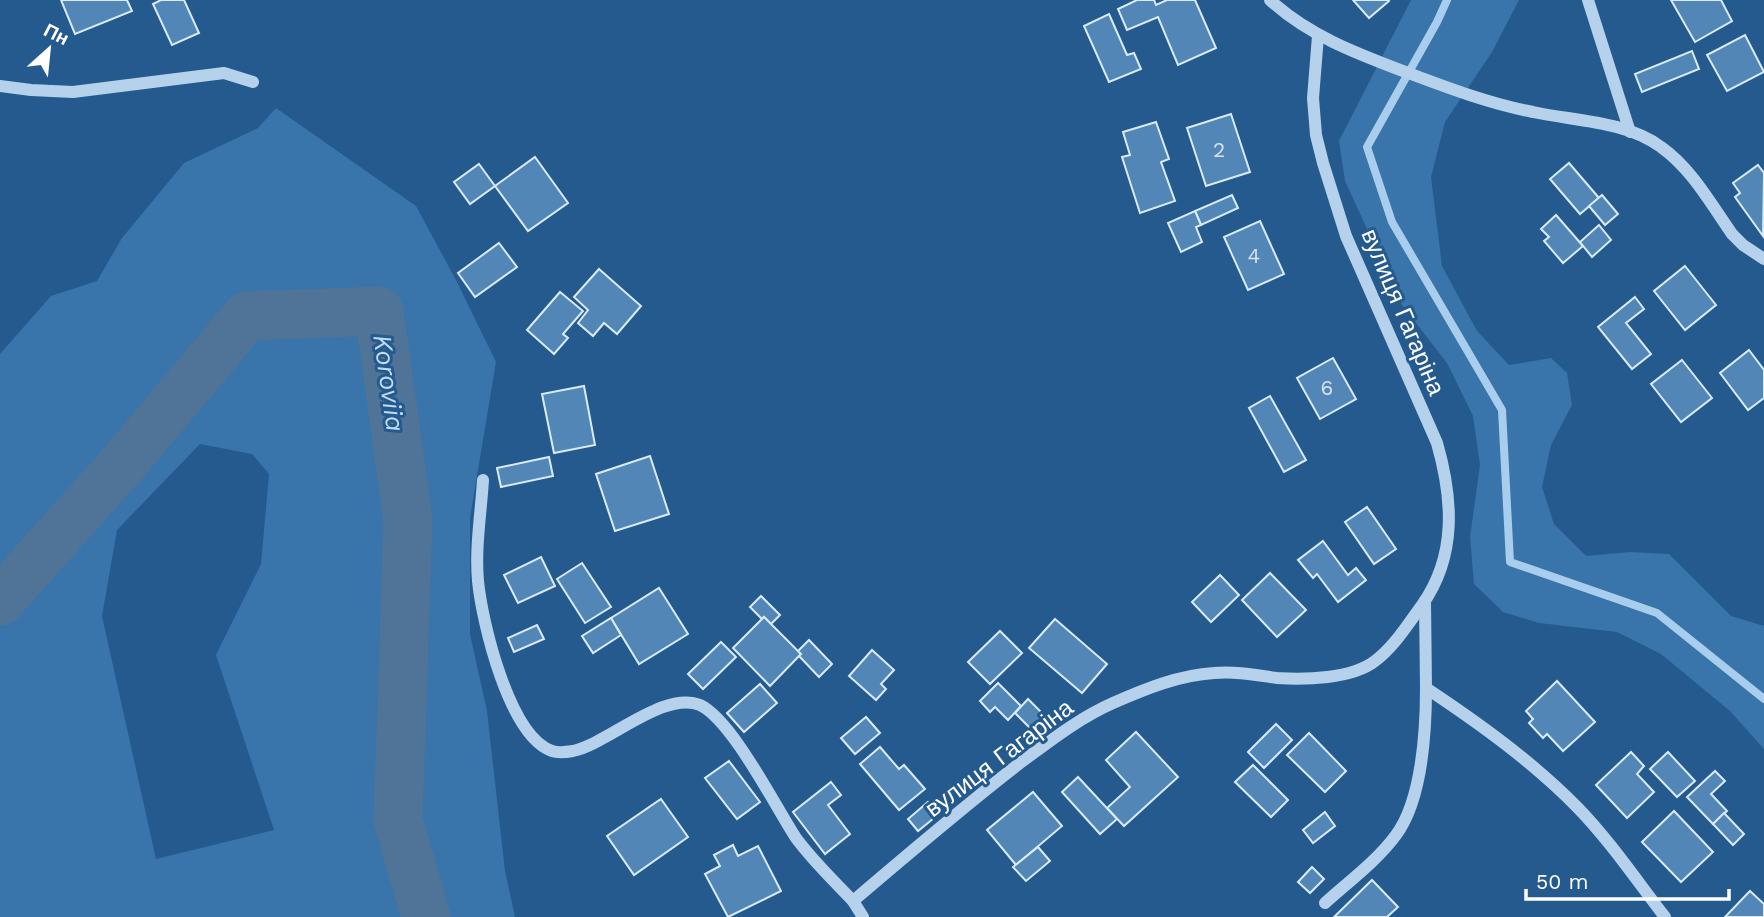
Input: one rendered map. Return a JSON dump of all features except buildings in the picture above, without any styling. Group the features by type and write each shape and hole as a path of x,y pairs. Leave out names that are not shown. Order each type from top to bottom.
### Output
{"street":[{"path":"1270,0 1286,15 1318,36 1385,64 1485,101 1630,132 1660,145 1673,156 1732,233 1760,257"},
{"path":"1588,0 1630,132"},
{"name":"вулиця Гагаріна","path":"853,901 1001,778 1069,728 1110,704 1151,687 1198,675 1230,673 1314,679 1363,667 1376,661 1383,653 1425,600 1440,575 1449,538 1450,510 1444,470 1437,443 1346,236 1323,163 1316,135 1312,99 1318,36"},
{"path":"0,86 73,92 223,73 253,82"},
{"path":"483,480 477,561 481,607 498,671 522,723 535,739 553,752 571,751 604,739 658,709 690,702 701,706 712,713 728,732 807,852 853,901 863,917"},
{"name":"вулиця Гагаріна","path":"1325,903 1387,845 1403,822 1409,807 1425,743 1425,600"},
{"path":"1426,688 1513,750 1558,788 1594,827 1665,917"}],"shaded area":[{"path":"1411,0 1519,0 1492,52 1445,122 1431,177 1442,266 1477,331 1509,365 1551,358 1567,373 1572,405 1551,445 1542,487 1554,524 1586,556 1630,552 1669,554 1731,616 1764,626 1764,749 1730,711 1661,654 1617,632 1539,623 1503,612 1474,584 1470,537 1480,465 1473,416 1447,363 1402,305 1345,181 1339,141"},
{"path":"276,108 416,206 496,362 470,518 470,634 487,711 505,871 515,917 0,917 0,354 51,296 97,281 122,238 184,163 258,128","holes":["200,444 252,454 269,474 261,564 216,655 274,830 156,859 102,616 117,530"]}],"waterway":[{"path":"1447,0 1367,147 1392,222 1502,410 1510,562 1657,613 1764,699"},
{"name":"Koroviia","path":"0,601 125,461 247,316 379,311 408,520 398,820 426,917"}]}
